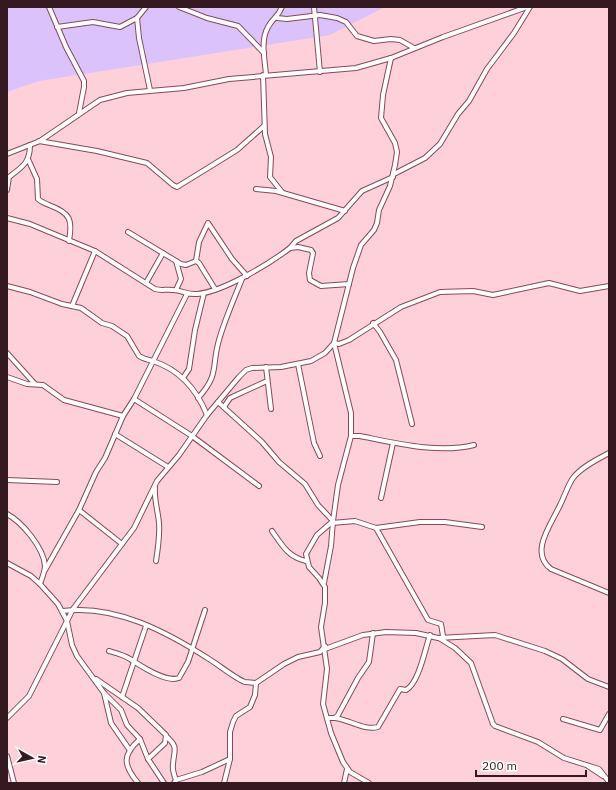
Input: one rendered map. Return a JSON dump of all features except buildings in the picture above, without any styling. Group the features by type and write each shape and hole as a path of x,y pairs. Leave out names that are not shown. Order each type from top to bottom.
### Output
{"street":[{"path":"49,7 57,28 84,81 79,113"},
{"path":"57,28 93,22 120,27 137,18 146,7"},
{"path":"179,7 207,18 238,26 264,53"},
{"path":"282,7 277,18 268,27 264,53 264,126 271,157 270,177 282,192"},
{"path":"314,7 320,72"},
{"path":"7,154 39,141 100,100 127,93 184,88 265,75 320,72 356,68 391,58 414,48 528,7"},
{"path":"7,218 30,224 95,251 146,283 160,290 176,290 187,294 204,293 242,279 290,248 296,241 338,218 362,191 425,158 440,144 458,114 469,101 487,69 506,45 528,7"},
{"path":"277,18 314,16 337,18 346,22 357,36 361,38 368,38 374,41 391,38 400,40 414,48"},
{"path":"137,18 139,38 150,90"},
{"path":"369,783 355,776 347,769 338,751 323,704 327,669 321,627 325,603 324,583 332,546 333,522 338,485 351,436 351,413 334,343 349,284 361,245 374,230 379,210 393,176 397,152 395,143 382,121 381,115 391,58"},
{"path":"39,141 97,151 147,163 173,185 177,186 237,150 264,126"},
{"path":"30,145 28,159 37,179 38,199 64,211 70,219 71,230 69,241"},
{"path":"7,190 9,177 28,159"},
{"path":"256,189 282,192 345,211"},
{"path":"196,261 199,242 208,222 232,258 247,276"},
{"path":"128,232 176,261 186,265 196,261"},
{"path":"290,248 298,247 312,251 309,277 315,283 321,286 349,284"},
{"path":"72,306 95,251"},
{"path":"146,283 163,253"},
{"path":"176,261 181,279 176,290"},
{"path":"196,261 202,265 215,289"},
{"path":"198,398 209,386 214,372 218,343 223,325 242,279"},
{"path":"7,718 28,696 74,609 87,589 109,564 134,528 155,486 168,467 207,415 246,370 298,364 319,357 334,343 338,344 349,340 373,323 401,307 440,292 473,292 493,295 549,283 580,291 609,286"},
{"path":"7,286 30,292 55,302 81,308 102,323 112,326 122,332 130,339 139,356 154,361 183,378 198,398 207,415"},
{"path":"183,378 189,370 195,330 204,293"},
{"path":"40,584 45,570 79,510 123,416 134,399 154,361 187,294"},
{"path":"373,323 396,360 412,424"},
{"path":"7,353 34,384"},
{"path":"298,364 314,443 320,456"},
{"path":"266,367 271,409"},
{"path":"7,377 27,384 43,385 64,400 123,416"},
{"path":"224,407 230,398 267,381"},
{"path":"134,399 192,436 259,486"},
{"path":"218,402 262,442 279,462 305,484 318,505 333,522"},
{"path":"115,434 168,467"},
{"path":"351,436 360,436 420,447 464,447 474,445"},
{"path":"381,498 393,443"},
{"path":"609,453 587,466 573,478 561,505 545,533 541,556 546,566 551,569 609,593"},
{"path":"7,480 57,482"},
{"path":"155,486 155,498 159,521 156,561"},
{"path":"79,510 122,544"},
{"path":"7,514 16,519 34,542 44,559 45,570"},
{"path":"324,583 309,568 306,561 306,554 311,543 333,522 355,521 376,528 420,522 445,522 482,527"},
{"path":"376,528 428,620 442,624 441,637"},
{"path":"272,531 284,550 296,559 306,561"},
{"path":"7,563 31,576 40,584 63,611 67,621 72,645 77,656 104,692 121,710 127,725 140,739 148,759 164,783"},
{"path":"63,611 74,609 119,615 192,648 242,681 256,683 284,664 298,658 373,634 403,632 441,637 483,634 506,637 562,659 588,679 609,687"},
{"path":"109,651 129,658 134,662 174,680 179,678 184,671 205,610"},
{"path":"122,697 146,626"},
{"path":"335,718 369,662 373,634"},
{"path":"328,718 349,720 369,729 381,725 400,689 406,690 412,686 423,660 423,653 430,635"},
{"path":"441,637 471,663 495,726 538,742 564,758 598,769 608,780"},
{"path":"94,677 146,716 172,742 176,750 173,768 175,782 230,759"},
{"path":"224,783 230,759 230,732 233,722 236,716 250,707 255,695 256,683"},
{"path":"104,692 111,723 129,749"},
{"path":"563,719 600,730 609,714"},
{"path":"148,759 165,743 166,736"},
{"path":"138,783 128,769 127,759 129,749 140,739"},
{"path":"7,756 14,783"},
{"path":"344,783 347,769"}],"shaded area":[{"path":"7,7 385,7 330,35 39,81 7,92"}]}
